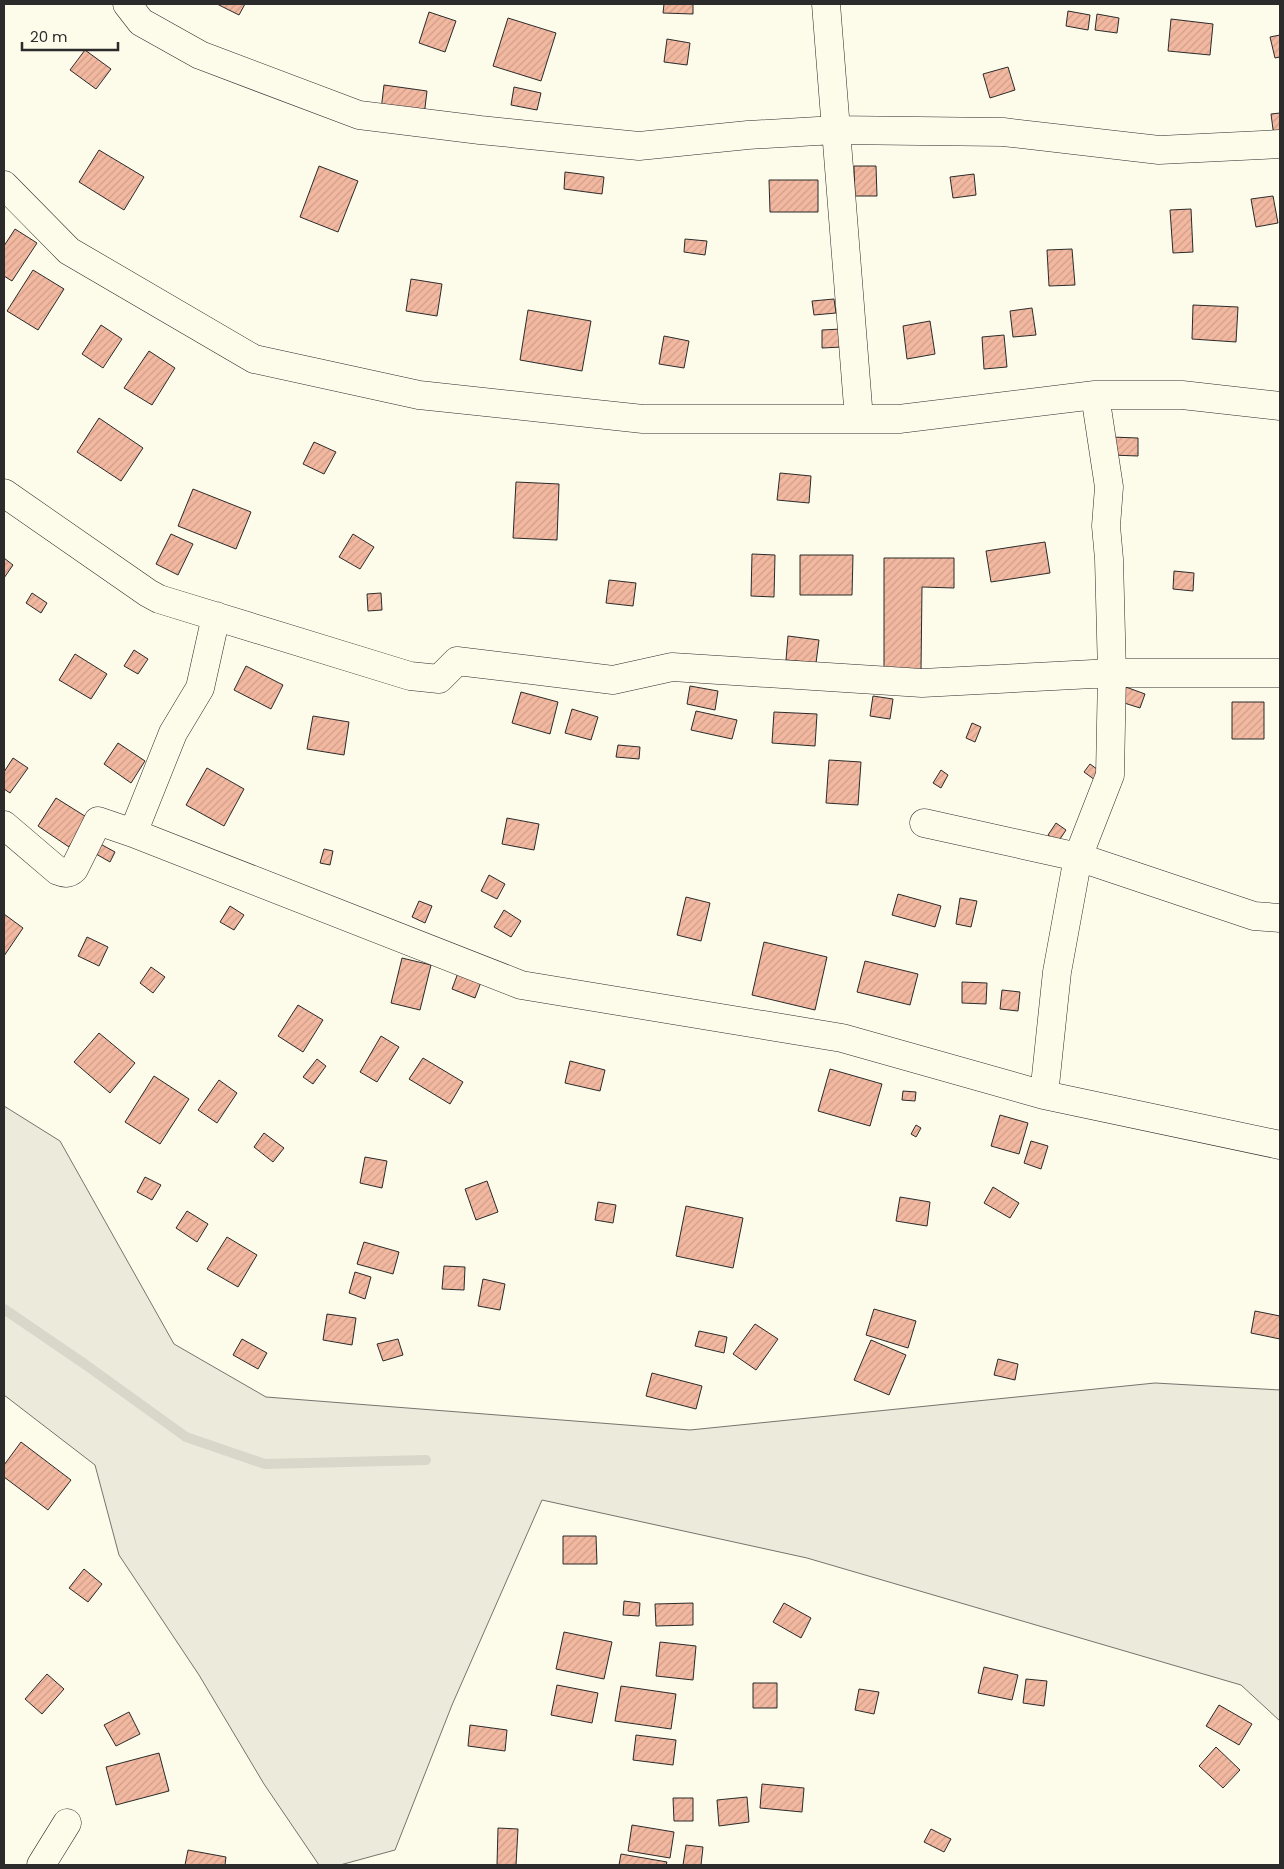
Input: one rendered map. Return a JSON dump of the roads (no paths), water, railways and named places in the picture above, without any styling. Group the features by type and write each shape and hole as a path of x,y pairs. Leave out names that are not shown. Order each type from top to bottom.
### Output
{"street":[{"path":"127,4 141,22 200,55 359,115 480,130 639,146 748,135 835,130 1003,132 1159,150 1280,144"},
{"path":"826,4 859,418"},
{"path":"4,185 69,251 254,359 419,395 644,419 899,419 1095,395 1182,395 1280,406"},
{"path":"1044,1095 1057,972 1078,857 1110,775 1112,673 1110,559 1106,526 1109,487 1095,395"},
{"path":"4,493 159,599 410,676 439,680 457,661 612,680 672,667 922,683 1112,673 1280,673"},
{"path":"133,833 173,734 200,688 216,616"},
{"path":"4,825 64,874 70,873 74,868 98,821 521,985 842,1038 1044,1095 1280,1145"},
{"path":"924,823 1078,857 1254,916 1280,918"},
{"path":"41,1865 67,1824"}],"waterway":[{"path":"4,1309 186,1437 265,1464 426,1460"}]}
